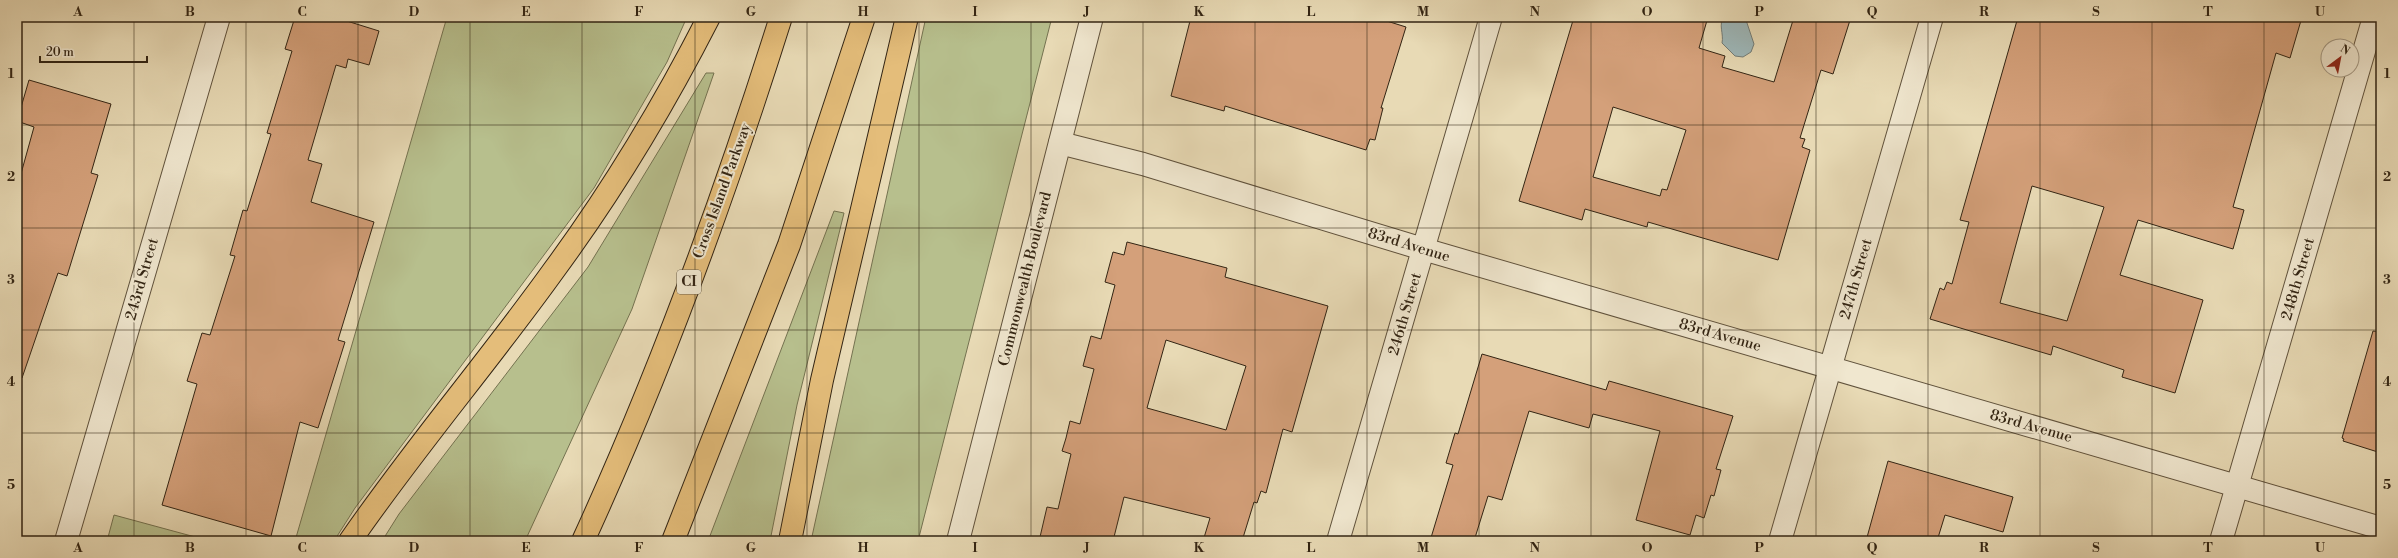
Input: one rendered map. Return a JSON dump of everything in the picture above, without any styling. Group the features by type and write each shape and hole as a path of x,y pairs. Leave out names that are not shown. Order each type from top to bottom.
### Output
{"highway":[{"path":"350,541 406,463 554,272 594,214 658,112 709,17"},
{"name":"Cross Island Parkway","path":"584,541 645,397 685,293 753,107 781,17"},
{"path":"673,541 790,245 864,17"},
{"path":"790,541 822,380 907,17"}],"street":[{"name":"243rd Street","path":"66,541 219,17"},
{"name":"Commonwealth Boulevard","path":"958,541 1092,17"},
{"name":"246th Street","path":"1338,541 1491,17"},
{"name":"247th Street","path":"1780,541 1932,17"},
{"name":"248th Street","path":"2221,541 2374,17"},
{"name":"83rd Avenue","path":"1060,143 1143,164 1423,249 2381,528"}],"green space":[{"path":"447,17 687,17 667,62 594,188 355,508 334,541 295,541"},
{"path":"926,17 1052,17 918,541 811,541"},
{"path":"706,73 714,73 632,309 525,541 382,541 399,514 588,267"},
{"path":"834,211 844,213 797,405 770,541 708,541"},
{"path":"114,515 210,541 107,541"}],"water":[{"path":"1724,17 1745,17 1754,44 1751,52 1743,57 1735,56 1722,43 1721,23"}],"building":[{"path":"295,17 334,17 379,31 369,65 348,59 346,68 336,65 308,160 322,164 311,202 374,222 338,340 345,342 318,428 300,422 271,536 162,505 197,384 187,381 202,333 210,335 235,256 230,255 243,210 247,211 271,134 267,133 292,51 285,49"},
{"path":"1191,17 1374,17 1406,27 1381,108 1383,108 1375,140 1370,139 1366,150 1225,106 1224,111 1171,96"},
{"path":"1574,17 1708,17 1699,48 1725,56 1722,67 1774,82 1794,17 1851,17 1833,74 1821,70 1800,138 1805,139 1802,147 1810,150 1778,260 1648,222 1647,227 1585,209 1582,220 1519,201","holes":["1613,107 1686,130 1667,190 1662,189 1660,196 1593,177"]},
{"path":"2018,17 2302,17 2290,58 2276,53 2233,207 2244,210 2233,249 2138,220 2120,275 2203,300 2175,393 2122,377 2124,370 2053,346 2051,355 1930,319 1940,288 1944,290 1947,282 1952,284 1969,222 1960,220","holes":["2032,186 2104,207 2067,321 2000,303"]},
{"path":"29,80 111,104 91,173 98,175 67,276 58,273 22,378 17,377 17,188 34,127 17,121"},
{"path":"1127,242 1227,268 1225,277 1328,306 1292,432 1283,429 1266,493 1261,491 1257,503 1254,502 1242,541 1203,541 1210,518 1124,497 1113,541 1055,541 1040,537 1047,507 1058,509 1071,454 1062,451 1070,421 1080,424 1094,369 1083,366 1091,336 1101,339 1115,285 1105,282 1113,252 1124,255","holes":["1166,340 1246,366 1226,430 1147,408"]},
{"path":"2373,331 2381,332 2381,453 2343,441 2344,439 2342,438"},
{"path":"1482,354 1606,390 1609,381 1733,416 1716,469 1721,470 1714,496 1711,495 1704,518 1696,515 1690,535 1636,520 1660,431 1593,414 1589,428 1529,411 1502,500 1488,496 1474,541 1430,541 1453,465 1446,463 1455,433 1458,434"},
{"path":"1888,461 2013,497 2003,532 1945,515 1937,541 1866,541"}]}
